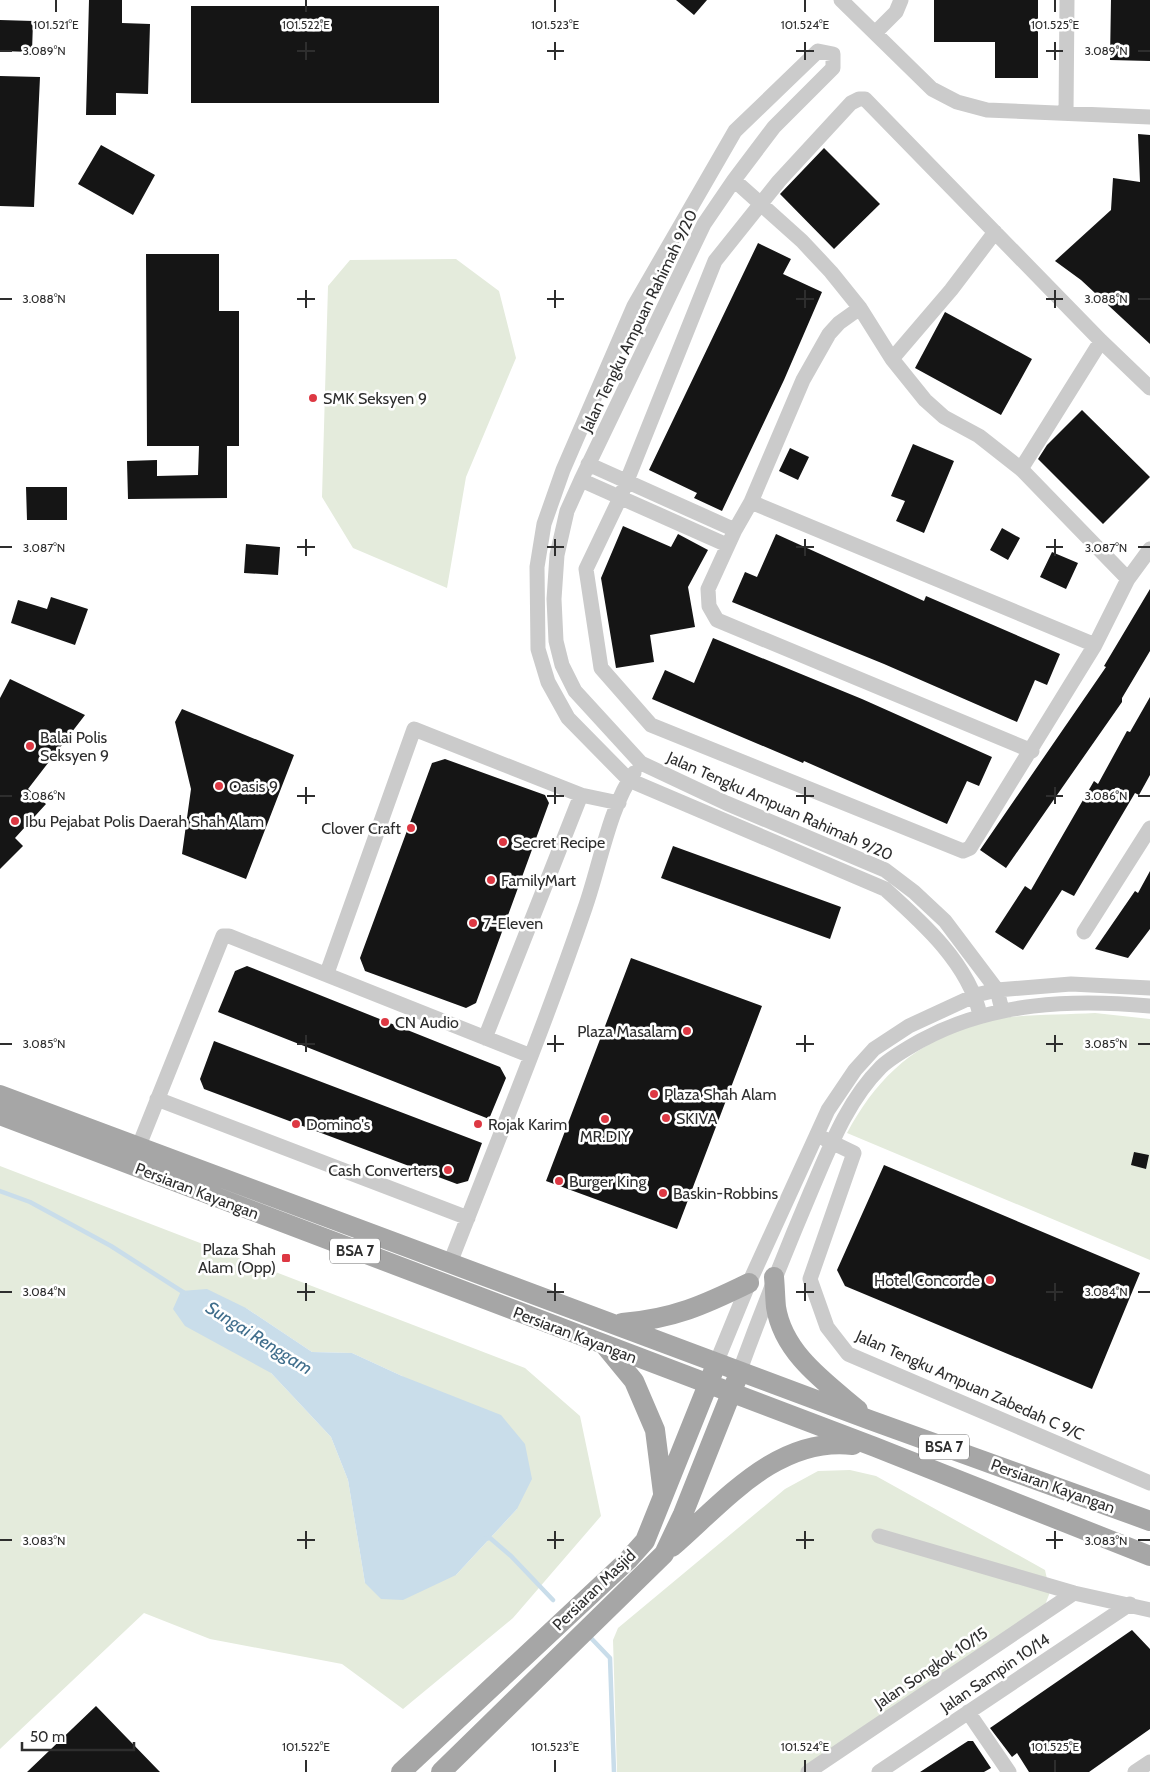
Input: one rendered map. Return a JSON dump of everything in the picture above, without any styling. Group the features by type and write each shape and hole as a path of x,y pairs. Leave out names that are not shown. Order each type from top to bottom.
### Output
{"main road":[{"name":"Persiaran Kayangan","path":"0,1095 138,1148 717,1361 870,1420 1150,1521"},
{"name":"Persiaran Kayangan","path":"0,1115 606,1347 710,1384 875,1447 1150,1556"},
{"path":"774,1277 776,1309 789,1343 817,1375 870,1420"},
{"path":"615,1324 674,1316 703,1305 749,1282"},
{"path":"606,1347 634,1381 655,1430 663,1497"},
{"name":"Persiaran Masjid","path":"401,1772 628,1560 644,1541 710,1384 717,1361"},
{"name":"Persiaran Masjid","path":"441,1772 664,1554 684,1514 740,1370"},
{"path":"664,1554 763,1468 788,1454 810,1446 834,1443 875,1447"}],"street":[{"path":"841,0 932,88 957,102 987,110 1150,117"},
{"path":"875,33 896,12 901,0"},
{"path":"1066,113 1067,0"},
{"name":"Jalan Tengku Ampuan Rahimah 9/20","path":"980,1016 976,995 942,945 885,889 629,780 568,718 548,682 538,649 537,567 544,524 563,470 634,306 710,172 735,132 818,51 833,54 833,68 774,127 704,224 567,511 558,555 554,599 556,641 562,665 575,691 641,764 726,804 885,870 945,921 997,990 1002,1010"},
{"path":"1150,388 1101,342 865,99 859,99 851,103 778,181 715,261 620,498 586,569 601,668 651,725 963,851 970,848 1032,751 1095,645 1128,579 1150,550"},
{"path":"734,180 802,241 860,308 892,359 925,400 944,417 979,436 1021,469 1128,579"},
{"path":"892,359 951,290 995,232"},
{"path":"860,308 839,323 829,334 803,380 751,502 727,545 708,589 709,606 717,620 1032,751"},
{"path":"1021,469 1101,342"},
{"path":"588,464 735,530"},
{"path":"581,480 727,545"},
{"path":"751,502 1095,645"},
{"path":"327,973 414,730 581,794 619,804"},
{"path":"450,1263 531,1056 586,907 619,804 629,780 641,764"},
{"path":"485,1038 581,794"},
{"path":"1084,932 1150,828"},
{"path":"138,1148 223,936 228,936 327,973 531,1056"},
{"path":"717,1361 749,1282 828,1110 842,1087 874,1049 891,1036 976,995 997,990 1071,984 1150,988"},
{"path":"740,1370 774,1277 832,1142 854,1100 883,1066 935,1034 980,1016 1002,1010 1073,1003 1150,1006"},
{"path":"157,1099 468,1218"},
{"name":"Jalan Tengku Ampuan Zabedah C 9/C","path":"817,1135 854,1153 810,1278 827,1328 848,1354 1150,1483"},
{"path":"879,1536 1074,1593 1150,1610"},
{"name":"Jalan Songkok 10/15","path":"808,1772 1074,1593"},
{"name":"Jalan Sampin 10/14","path":"879,1772 1130,1604"},
{"path":"968,1712 1009,1772"},
{"path":"1135,1772 1150,1762"}],"green space":[{"path":"456,259 499,291 516,358 466,477 447,588 353,548 322,497 328,286 350,260"},
{"path":"1095,1013 1150,1019 1150,1260 847,1133 869,1098 894,1069 925,1046 943,1037 975,1024 1000,1018"},
{"path":"0,1166 525,1368 580,1416 601,1516 513,1618 403,1709 342,1664 210,1639 144,1613 0,1749","holes":["246,1308 312,1352 352,1353 402,1376 517,1509 456,1575 365,1583 348,1480 331,1437 271,1373"]},
{"path":"850,1470 876,1476 1045,1570 1050,1592 1042,1613 813,1772 617,1772 613,1640 618,1628 785,1489 818,1471"}],"water":[{"path":"207,1289 246,1308 312,1352 352,1353 402,1376 501,1415 525,1444 532,1479 517,1509 456,1575 403,1600 381,1599 365,1583 348,1480 331,1437 271,1373 185,1326 173,1309 181,1291"}],"building":[{"path":"89,0 122,0 122,23 150,24 148,94 116,93 116,115 86,115"},
{"path":"676,0 707,0 694,15"},
{"path":"934,0 1038,0 1038,78 995,78 995,42 934,42"},
{"path":"1111,0 1150,0 1150,61 1110,60"},
{"path":"191,6 439,6 439,103 191,103"},
{"path":"0,20 33,21 32,52 0,51"},
{"path":"0,76 40,77 34,207 0,206"},
{"path":"1138,134 1150,135 1150,344 1081,280 1055,261 1111,210 1113,178 1140,182"},
{"path":"101,145 155,175 133,215 78,184"},
{"path":"824,148 880,204 834,249 780,194"},
{"path":"758,243 791,259 783,274 822,292 784,380 722,511 694,498 697,493 649,470"},
{"path":"146,254 219,254 219,311 239,311 239,446 227,446 227,498 128,499 127,461 157,460 157,476 198,475 199,446 147,446"},
{"path":"945,312 1032,359 1001,415 915,368"},
{"path":"1082,410 1150,477 1103,524 1038,459 1047,445"},
{"path":"913,444 954,461 924,533 896,521 905,501 891,496"},
{"path":"790,448 809,457 798,480 779,471"},
{"path":"26,487 67,487 67,520 27,520"},
{"path":"623,526 671,547 678,534 708,550 688,587 695,627 650,635 654,662 616,668 601,578"},
{"path":"1002,528 1020,538 1008,560 990,550"},
{"path":"776,534 924,601 926,596 1060,654 1047,685 1035,680 1017,722 884,664 732,602 745,572 757,577"},
{"path":"246,544 280,547 278,575 244,573"},
{"path":"1052,552 1078,563 1066,589 1040,577"},
{"path":"1150,589 1150,651 1122,698 1122,702 1006,868 980,850 1106,667 1104,666"},
{"path":"51,597 88,609 75,645 11,623 18,600 47,609"},
{"path":"713,638 862,699 992,757 979,786 967,781 947,824 804,761 803,763 652,699 665,670 694,683"},
{"name":"Balai Polis Seksyen 9","path":"10,679 85,715 28,789 46,804 15,838 23,846 0,869 0,698"},
{"path":"1150,697 1150,775 1139,795 1135,793 1074,896 1062,890 1023,950 995,932 1025,886 1031,890 1094,781 1098,784 1127,731 1130,732"},
{"path":"182,709 294,755 246,879 182,854 191,789 175,722"},
{"path":"445,759 545,795 549,803 476,1003 466,1008 365,971 360,958 432,763"},
{"path":"673,846 841,907 830,939 661,878"},
{"path":"1150,871 1150,929 1128,958 1095,949 1135,891 1138,893"},
{"name":"Plaza Shah Alam","path":"631,958 762,1006 677,1229 546,1181"},
{"path":"247,966 500,1067 506,1078 489,1119 218,1012 235,971"},
{"path":"214,1041 482,1143 468,1181 457,1184 204,1089 200,1079"},
{"path":"1134,1152 1149,1155 1146,1169 1131,1165"},
{"name":"Hotel Concorde","path":"884,1165 1140,1273 1092,1389 845,1286 837,1270"},
{"path":"1132,1630 1150,1649 1150,1729 1089,1772 1029,1772 1017,1753 1012,1757 990,1728"},
{"path":"96,1706 160,1772 27,1772"},
{"path":"968,1741 973,1741 991,1768 984,1772 920,1772"}],"waterway":[{"name":"Sungai Renggam","path":"0,1191 30,1202 111,1246 186,1294"},
{"name":"Sungai Renggam","path":"484,1539 490,1538 511,1556 553,1600"},
{"name":"Sungai Renggam","path":"590,1637 610,1658 614,1772"}],"place":[{"name":"SMK Seksyen 9","path":"313,398"},
{"name":"Balai Polis Seksyen 9","path":"30,746"},
{"name":"Oasis 9","path":"219,786"},
{"name":"Ibu Pejabat Polis Daerah Shah Alam","path":"15,821"},
{"name":"Clover Craft","path":"411,828"},
{"name":"Secret Recipe","path":"503,842"},
{"name":"FamilyMart","path":"491,880"},
{"name":"7-Eleven","path":"473,923"},
{"name":"CN Audio","path":"385,1022"},
{"name":"Plaza Masalam","path":"687,1031"},
{"name":"Plaza Shah Alam","path":"654,1094"},
{"name":"SKIVA","path":"666,1118"},
{"name":"MR.DIY","path":"605,1119"},
{"name":"Domino's","path":"296,1124"},
{"name":"Rojak Karim","path":"478,1124"},
{"name":"Cash Converters","path":"448,1170"},
{"name":"Burger King","path":"559,1181"},
{"name":"Baskin-Robbins","path":"663,1193"},
{"name":"Plaza Shah Alam (Opp)","path":"286,1258"},
{"name":"Hotel Concorde","path":"990,1280"}]}
